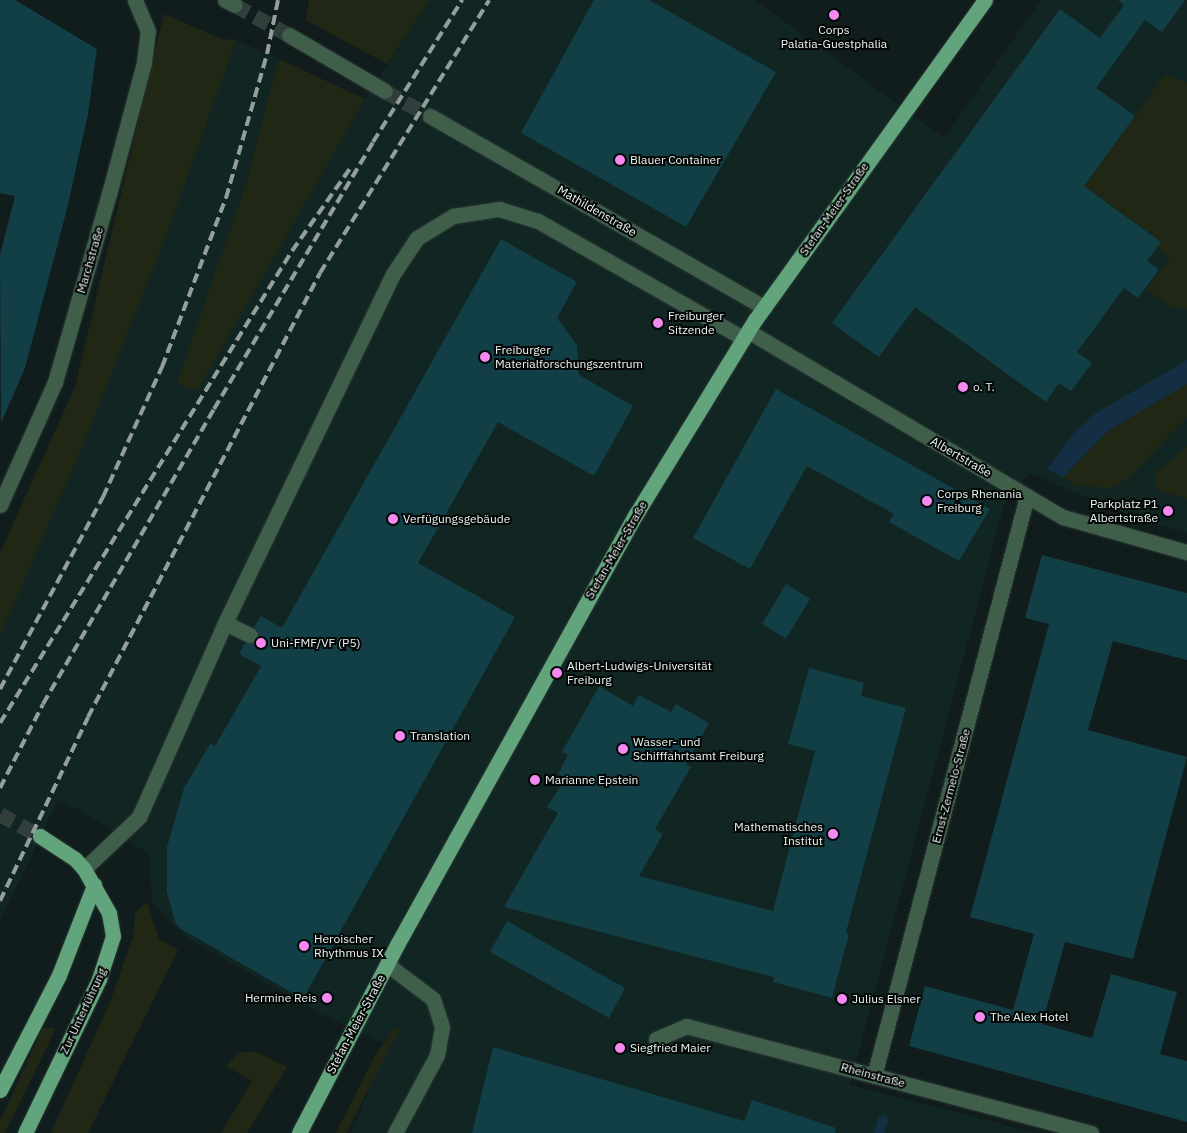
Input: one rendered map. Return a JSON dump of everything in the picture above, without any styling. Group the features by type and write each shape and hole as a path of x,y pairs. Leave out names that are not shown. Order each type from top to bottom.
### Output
{"main road":[{"name":"Stefan-Meier-Straße","path":"299,1133 388,964 595,586 746,334 985,0"},
{"name":"Zur Unterführung","path":"25,1133 107,958 113,936 109,913 84,869 75,859 40,836"},
{"path":"0,1090 59,975 94,885"}],"street":[{"name":"Marchstraße","path":"0,505 55,382 109,194 144,62 148,31 138,3"},
{"path":"288,35 385,90"},
{"name":"Mathildenstraße","path":"430,116 764,307"},
{"name":"Albertstraße","path":"84,869 139,818 225,623 393,274 418,238 453,216 499,209 538,221 746,334 1063,516 1187,552"},
{"name":"Ernst-Zermelo-Straße","path":"874,1076 1027,496"},
{"path":"225,623 250,636"},
{"path":"388,964 433,1000 442,1026 437,1055 395,1133"},
{"name":"Rheinstraße","path":"656,1040 686,1026 1091,1133"}],"shaded area":[{"path":"309,0 430,0 387,64 306,20"},
{"name":"Albert-Ludwigs-Universität Freiburg","path":"430,0 755,0 944,138 1041,0 1187,0 1187,533 1144,521 1029,473 1004,505 850,1085 1036,1133 351,1133 384,1056 399,1031 394,1028 383,1043 323,1015 184,936 152,902 149,854 87,814 58,800 0,921 0,553 75,387 164,14 221,39 236,40 279,59 244,190 196,391 365,99"},
{"path":"164,14 221,39 236,40 167,234 86,438 0,636 0,553 75,387"},
{"path":"279,59 365,99 197,391 177,383 244,190"},
{"path":"1165,75 1187,82 1187,309 1170,306 1147,290 1170,257 1157,247 1161,241 1084,186"},
{"path":"1187,384 1187,417 1128,479 1111,488 1076,486 1063,477 1108,431"},
{"path":"1187,446 1187,499 1155,489 1155,474"},
{"path":"147,902 159,939 178,950 88,1133 51,1133 110,1002 133,937 135,913"},
{"path":"43,1028 56,1028 5,1133 0,1133 0,1121"},
{"path":"394,1028 400,1030 346,1133 336,1133 375,1056"},
{"path":"254,1051 287,1067 247,1133 221,1133 252,1081 226,1066 239,1053"}],"water":[{"path":"1187,360 1187,384 1108,431 1063,477 1047,469 1072,435 1093,415"}],"building":[{"path":"0,0 15,0 97,49 88,114 67,209 25,368 1,423 0,255 15,196 0,193"},
{"path":"594,0 649,0 776,72 686,227 521,133"},
{"path":"1118,0 1185,0 1162,32 1145,20 1096,88 1135,116 1084,186 1161,242 1147,261 1159,270 1138,298 1124,288 1077,352 1092,363 1071,391 1059,383 1046,402 915,307 879,357 832,323 1060,9 1100,38 1124,5"},
{"path":"501,239 577,282 557,318 577,345 579,375 633,406 594,476 498,422 418,563 515,617 303,999 181,929 175,922 167,892 167,847 184,788 210,744 215,746 261,666 239,654 245,643 251,644 258,639 259,634 254,627 261,616 282,628"},
{"path":"776,389 990,509 959,561 889,522 894,514 807,466 750,569 693,538"},
{"path":"1042,555 1187,593 1187,660 1113,641 1088,730 1187,757 1133,959 1065,942 1042,1024 1092,1038 1111,974 1177,992 1160,1054 1187,1061 1187,1122 909,1046 925,986 1013,1010 1034,934 970,917 1049,624 1025,618"},
{"path":"786,584 810,599 786,639 762,624"},
{"path":"809,668 864,683 861,696 906,708 846,932 849,934 832,998 773,982 774,977 504,907 558,813 547,807 566,778 558,774 568,755 562,752 599,686 633,706 639,695 671,712 676,704 709,723 686,764 691,767 655,829 663,834 639,876 773,911 815,751 788,744"},
{"path":"507,921 625,988 609,1018 490,952"},
{"path":"493,1047 744,1121 752,1100 836,1128 835,1133 472,1133"}],"waterway":[{"path":"879,1133 883,1120"}],"tunnel":[{"path":"235,5 289,35"},
{"path":"385,91 430,116"},
{"path":"0,814 40,836"}],"railway":[{"path":"0,689 103,497 162,367 226,198 267,54 278,0"},
{"path":"0,788 43,704 214,409 373,142 462,0"},
{"path":"0,901 88,717 320,273 489,0"},
{"path":"0,723 292,251 351,167"}],"place":[{"name":"Corps Palatia-Guestphalia","path":"834,15"},
{"name":"Blauer Container","path":"620,160"},
{"name":"Freiburger Sitzende","path":"658,323"},
{"name":"Freiburger Materialforschungszentrum","path":"485,357"},
{"name":"o. T.","path":"963,387"},
{"name":"Corps Rhenania Freiburg","path":"927,501"},
{"name":"Parkplatz P1 Albertstraße","path":"1168,511"},
{"name":"Verfügungsgebäude","path":"393,519"},
{"name":"Uni-FMF/VF (P5)","path":"261,643"},
{"name":"Albert-Ludwigs-Universität Freiburg","path":"557,673"},
{"name":"Translation","path":"400,736"},
{"name":"Wasser- und Schifffahrtsamt Freiburg","path":"623,749"},
{"name":"Marianne Epstein","path":"535,780"},
{"name":"Mathematisches Institut","path":"833,834"},
{"name":"Heroischer Rhythmus IX","path":"304,946"},
{"name":"Hermine Reis","path":"327,998"},
{"name":"Julius Elsner","path":"842,999"},
{"name":"The Alex Hotel","path":"980,1017"},
{"name":"Siegfried Maier","path":"620,1048"}]}
